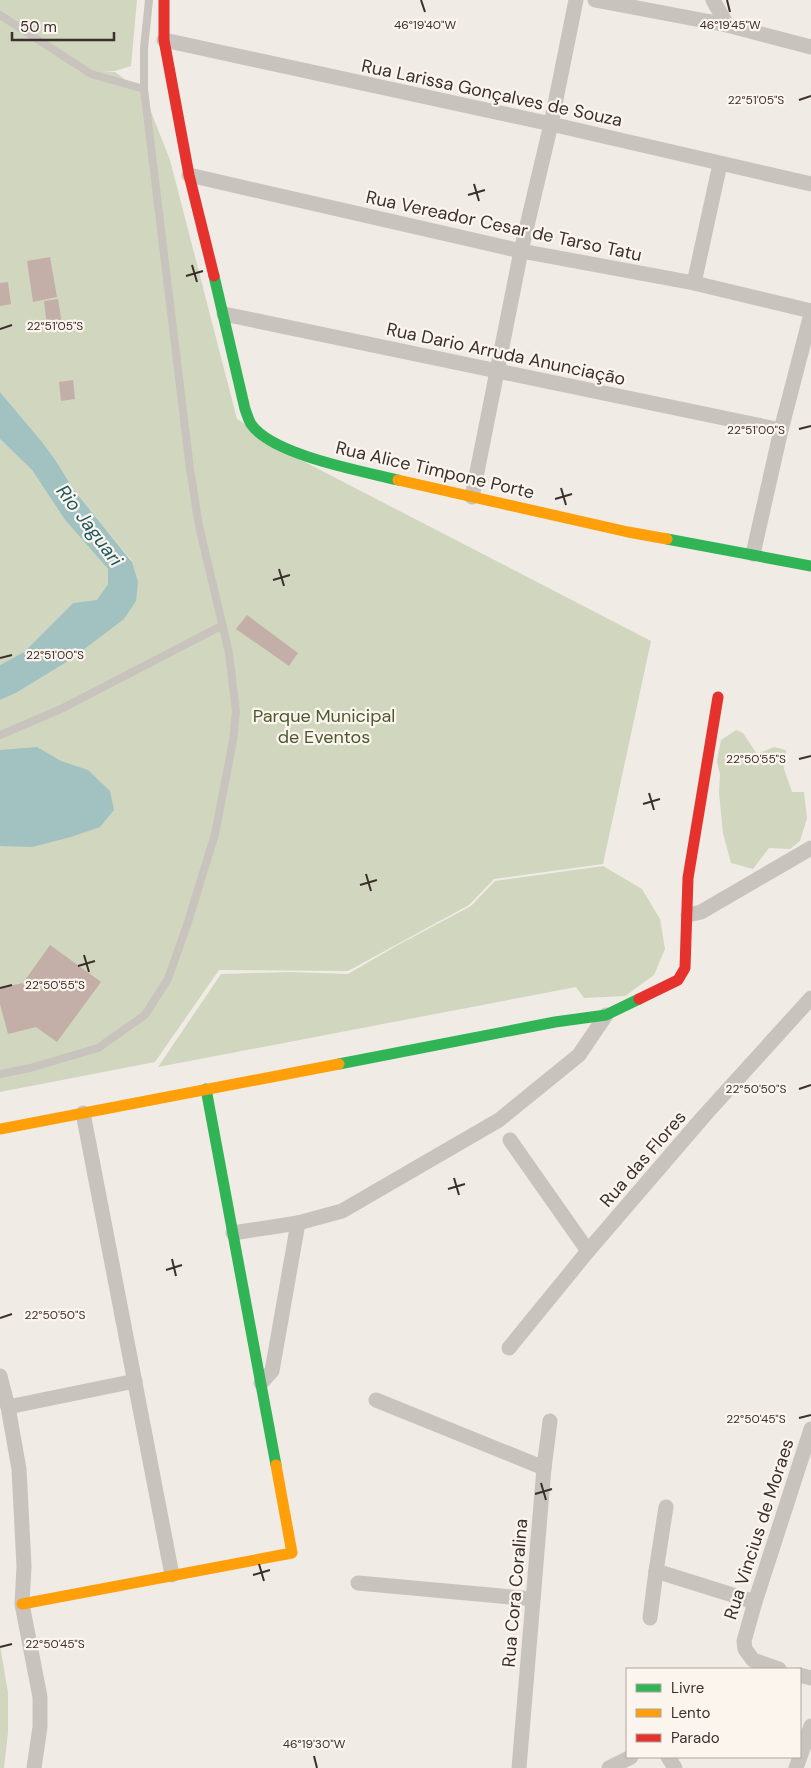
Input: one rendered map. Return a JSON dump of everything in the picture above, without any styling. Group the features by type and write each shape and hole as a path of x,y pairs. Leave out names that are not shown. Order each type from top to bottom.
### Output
{"street":[{"name":"Rua Alice Timpone Porte","path":"164,0 164,40 189,175 224,314 245,409 250,423 261,434 297,452 326,463 628,532 811,566"},
{"path":"472,497 520,252 551,124 576,0"},
{"path":"595,0 654,5 811,47"},
{"path":"714,0 727,25"},
{"name":"Rua Larissa Gonçalves de Souza","path":"164,40 551,124 811,184"},
{"path":"694,284 720,164"},
{"name":"Rua Vereador Cesar de Tarso Tatu","path":"189,175 520,252 694,284 811,312"},
{"path":"753,554 781,430 811,312"},
{"name":"Rua Dario Arruda Anunciação","path":"224,314 781,430"},
{"path":"0,1129 555,1022 606,1015 678,980 685,968 688,878 718,697"},
{"path":"688,915 701,912 811,848"},
{"name":"Rua das Flores","path":"509,1348 588,1251 704,1116 811,998"},
{"path":"233,1233 298,1222 342,1211 499,1120 579,1055 606,1015"},
{"path":"22,1604 292,1553 206,1089"},
{"path":"82,1113 172,1575"},
{"path":"510,1140 588,1251"},
{"path":"261,1383 272,1371 298,1222"},
{"path":"0,1376 8,1407 19,1469 23,1519 24,1566 22,1604 40,1697 40,1727 34,1768"},
{"path":"8,1407 135,1381"},
{"path":"376,1400 544,1468"},
{"name":"Rua Cora Coralina","path":"519,1768 544,1468 550,1421"},
{"name":"Rua Vincius de Moraes","path":"775,1668 753,1660 745,1649 744,1641 754,1602 811,1429"},
{"path":"650,1618 666,1508"},
{"path":"656,1571 754,1602"},
{"path":"358,1583 533,1599"},
{"path":"801,1754 811,1726"},
{"path":"609,1768 629,1758"}],"lane":[{"path":"0,1074 30,1068 98,1048 145,1015 168,979 188,922 216,834 233,741 236,711 229,653 200,526 190,469 144,89 144,48 149,0"},
{"path":"0,15 91,74 144,89"},
{"path":"0,735 61,709 223,626"}],"green space":[{"name":"Parque Municipal de Eventos","path":"0,0 137,0 131,66 115,71 103,72 115,72 144,94 170,160 237,419 299,459 651,641 603,864 494,879 469,905 348,971 219,970 155,1062 0,1092 0,700 16,693 70,660 132,561 74,490 43,443 0,392"},
{"path":"0,439 32,470 65,520 108,569 108,584 97,601 73,603 24,652 0,665"},
{"path":"736,730 743,733 757,754 774,747 786,750 784,769 792,792 804,792 807,818 800,841 790,849 769,848 753,869 731,863 723,833 719,793 720,774 717,761 721,740"},
{"path":"603,866 642,889 660,919 665,949 654,975 625,996 584,998 576,987 158,1067 221,974 290,972 348,974 471,906 495,881"},
{"path":"0,1645 8,1693 8,1733 4,1768 0,1768"}],"water":[{"name":"Rio Jaguari","path":"0,392 43,443 74,490 132,562 138,582 136,601 124,619 70,660 16,693 0,700 0,665 24,652 73,603 97,600 108,584 108,569 65,520 32,470 0,439"},
{"path":"37,747 61,761 88,770 110,791 114,810 100,827 71,837 32,847 0,846 0,750"}],"building":[{"path":"50,257 57,297 33,302 27,261"},
{"path":"8,282 11,304 0,306 0,283"},
{"path":"58,299 62,324 47,327 44,301"},
{"path":"73,380 75,399 61,401 59,382"},
{"path":"247,615 298,653 289,666 236,629"},
{"path":"50,945 101,982 57,1042 36,1027 8,1034 0,1004 0,988 23,983"}],"traffic: fast":[{"path":"214,276 245,409 251,424 262,435 278,445 297,453 398,480"},
{"path":"667,539 811,566"},
{"path":"339,1064 555,1022 606,1015 639,999"},
{"path":"206,1089 276,1465"}],"traffic: slow":[{"path":"398,480 628,532 667,539"},
{"path":"0,1129 339,1064"},
{"path":"22,1604 292,1553 276,1465"}],"traffic: jam":[{"path":"164,0 164,40 189,175 214,276"},
{"path":"639,999 678,980 685,968 688,878 718,697"}]}
